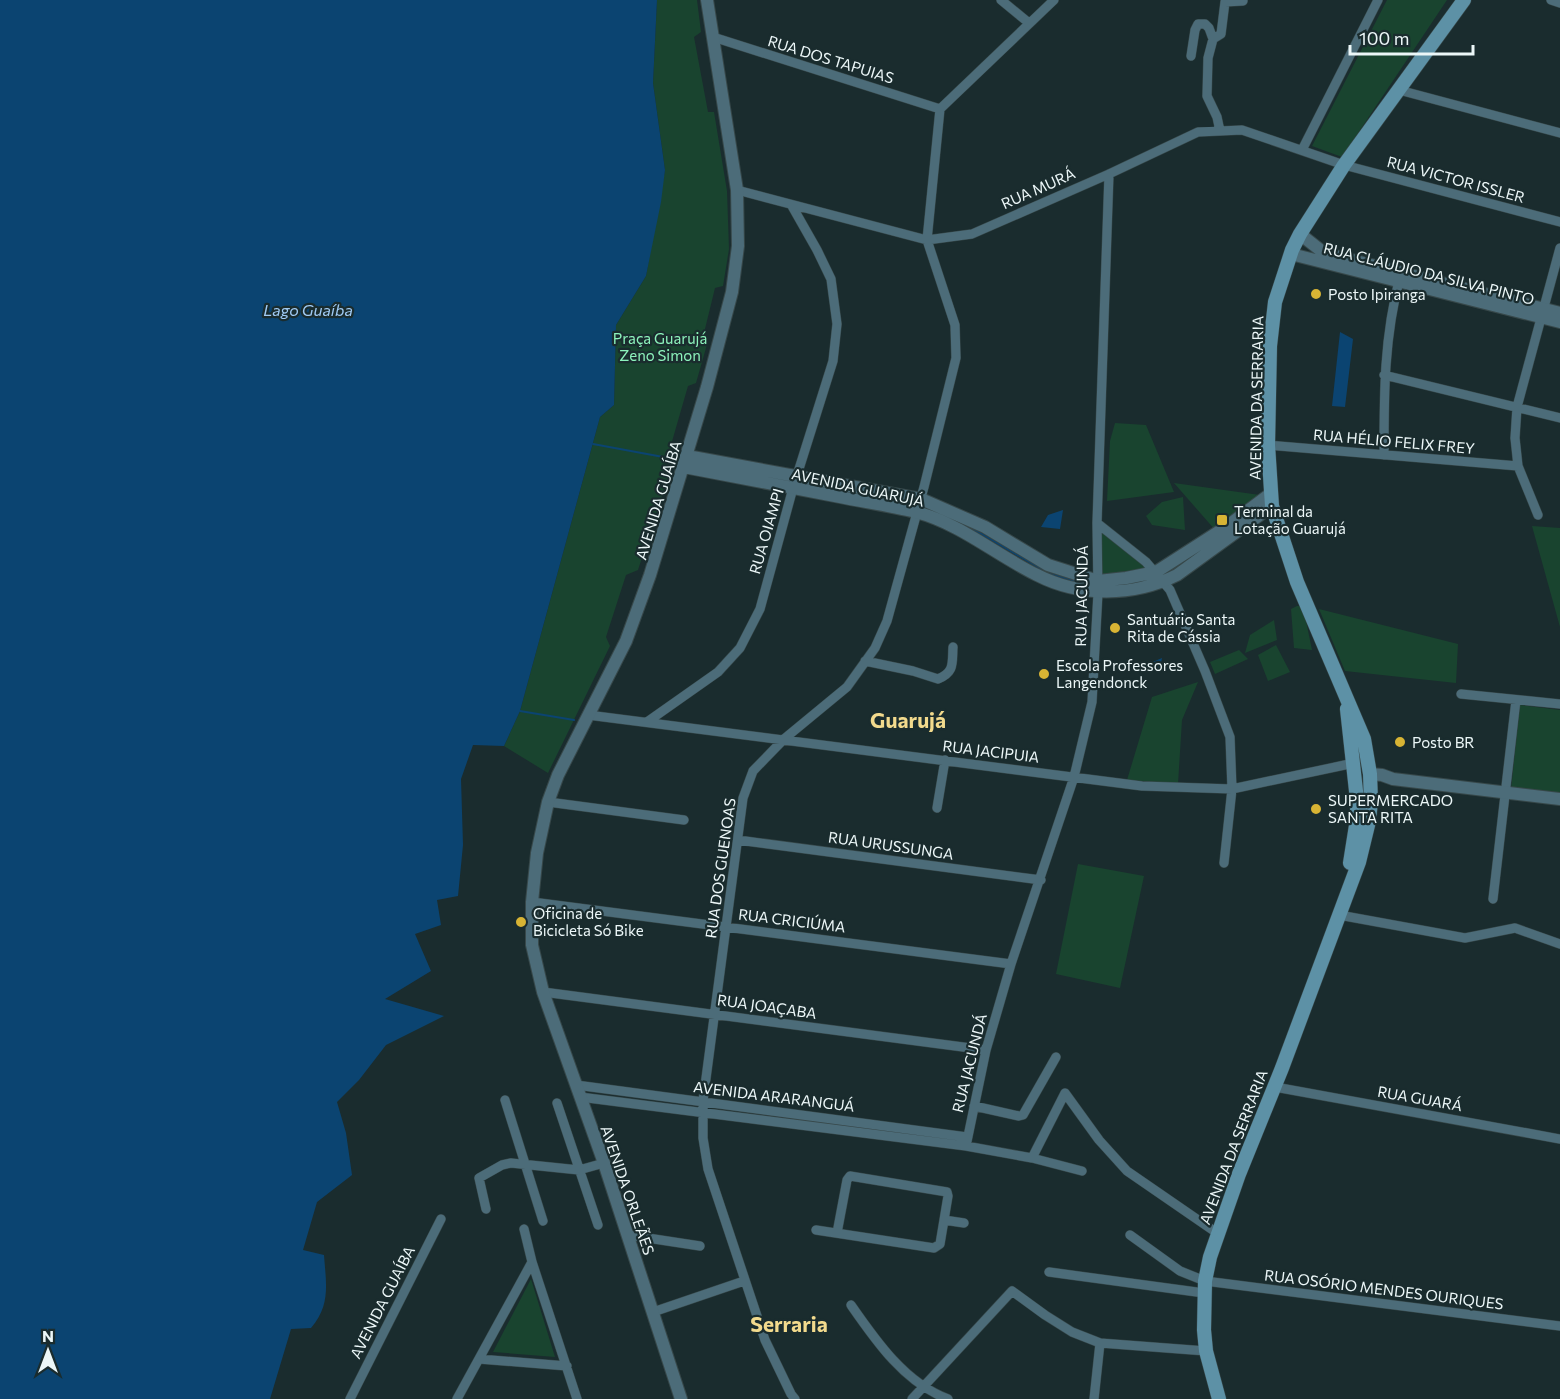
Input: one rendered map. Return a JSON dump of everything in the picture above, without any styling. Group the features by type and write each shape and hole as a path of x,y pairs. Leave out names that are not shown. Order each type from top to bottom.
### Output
{"main road":[{"name":"AVENIDA DA SERRARIA","path":"1219,1399 1206,1351 1204,1287 1217,1233 1275,1087 1339,915 1366,778 1345,695 1297,582 1271,500 1268,445 1270,346 1275,302 1300,234 1344,165 1464,0"},
{"name":"AVENIDA DA SERRARIA","path":"1357,741 1354,763 1366,778"}],"street":[{"name":"AVENIDA GUAÍBA","path":"543,992 532,945 532,902 537,853 548,802 558,775 626,641 650,576 686,461 732,292 738,246 737,190 706,0"},
{"path":"1001,0 1029,23"},
{"path":"940,109 1054,0"},
{"path":"1302,150 1378,0"},
{"path":"1551,0 1560,3"},
{"path":"1213,39 1221,34 1225,2 1243,1"},
{"path":"1191,56 1195,30 1198,24 1205,24 1213,39 1208,58 1207,96 1217,117 1220,131"},
{"name":"RUA DOS TAPUIAS","path":"713,38 940,109"},
{"path":"1399,90 1560,133"},
{"name":"RUA DOS GUENOAS","path":"795,1399 765,1340 708,1169 703,1137 703,1106 743,798 753,771 784,739 847,687 875,648 887,621 918,512 956,358 955,325 927,240 940,109"},
{"name":"RUA MURÁ","path":"737,190 927,240 972,234 1198,132 1242,130 1344,165"},
{"name":"RUA VICTOR ISSLER","path":"1344,165 1560,222"},
{"name":"RUA JACUNDÁ","path":"967,1141 986,1050 1011,964 1074,777 1092,702 1098,586 1097,523 1109,174"},
{"name":"RUA OIAMPI","path":"646,722 718,672 740,648 760,609 833,361 837,324 831,279 792,206"},
{"name":"RUA CLÁUDIO DA SILVA PINTO","path":"1300,234 1324,253 1400,276 1541,313 1560,322"},
{"path":"1538,515 1518,466 1515,438 1517,407 1560,248"},
{"name":"RUA CLÁUDIO DA SILVA PINTO","path":"1291,254 1400,276"},
{"path":"1384,455 1384,375 1388,331 1400,276"},
{"name":"RUA CLÁUDIO DA SILVA PINTO","path":"1541,313 1560,313"},
{"path":"1384,375 1560,418"},
{"name":"RUA HÉLIO FELIX FREY","path":"1268,445 1518,466"},
{"name":"AVENIDA GUARUJÁ","path":"686,461 796,482 918,512 974,536 1044,578 1098,586 1126,578 1159,577 1226,527 1271,500"},
{"name":"AVENIDA GUARUJÁ","path":"796,482 921,499 985,527 1048,565 1098,586"},
{"path":"1097,523 1159,577 1170,591 1205,671 1230,737 1232,789 1224,863"},
{"path":"865,661 914,671 938,679 947,675 951,668 953,647"},
{"path":"1461,694 1560,704"},
{"path":"1493,899 1516,700"},
{"name":"RUA JACIPUIA","path":"588,715 1142,786 1232,789 1354,763"},
{"path":"937,808 945,760"},
{"path":"1366,778 1382,782 1393,779 1560,799"},
{"path":"548,802 684,820"},
{"name":"RUA URUSSUNGA","path":"738,840 1041,880"},
{"name":"RUA CRICIÚMA","path":"532,902 1011,964"},
{"path":"1339,915 1465,938 1515,928 1560,944"},
{"name":"RUA JOAÇABA","path":"543,992 986,1050"},
{"name":"AVENIDA ORLEÃES","path":"543,992 604,1163 681,1399"},
{"path":"974,1106 1023,1115 1056,1057"},
{"name":"RUA GUARÁ","path":"1275,1087 1560,1139"},
{"name":"AVENIDA ARARANGUÁ","path":"578,1091 967,1141 1082,1171"},
{"path":"1032,1158 1065,1093 1099,1140 1127,1171 1217,1233"},
{"path":"505,1100 543,1221"},
{"path":"556,1103 598,1225"},
{"path":"486,1209 479,1183 481,1176 502,1164 525,1163 579,1170 604,1163"},
{"path":"816,1230 934,1248 940,1245 948,1196 946,1192 850,1176 847,1180 837,1233"},
{"name":"AVENIDA GUAÍBA","path":"350,1399 441,1219"},
{"path":"944,1220 964,1223"},
{"path":"524,1229 532,1262 577,1399"},
{"path":"628,1235 700,1246"},
{"path":"1130,1235 1204,1287"},
{"path":"457,1399 532,1262"},
{"name":"RUA OSÓRIO MENDES OURIQUES","path":"1049,1272 1560,1326"},
{"path":"653,1312 744,1281"},
{"path":"912,1399 1012,1291 1072,1332 1100,1343 1206,1351"},
{"path":"851,1305 868,1330 902,1369 923,1387 948,1399"},
{"path":"1094,1399 1100,1343"},
{"path":"479,1359 567,1366"}],"green space":[{"name":"Praça Guarujá Zeno Simon","path":"657,0 697,0 701,32 694,37 708,112 714,112 727,191 729,249 723,286 715,288 704,333 708,341 696,383 688,386 671,445 675,456 638,570 626,575 606,637 610,646 548,773 504,746 520,711 600,417 614,405 616,325 646,276 665,170 653,83"},
{"path":"1387,0 1447,0 1342,157 1312,146"},
{"path":"1115,423 1146,425 1174,492 1107,501 1110,441"},
{"path":"1174,483 1260,495 1216,531"},
{"path":"1183,497 1185,530 1152,525 1146,516 1162,502"},
{"path":"1532,526 1560,528 1560,627"},
{"path":"1099,529 1147,569 1102,576"},
{"path":"1303,606 1312,650 1294,648 1291,609"},
{"path":"1319,609 1458,644 1456,683 1345,671"},
{"path":"1274,620 1277,640 1245,653 1250,635"},
{"path":"1276,645 1290,672 1268,681 1258,655"},
{"path":"1239,650 1248,659 1215,674 1210,662"},
{"path":"1198,682 1182,720 1178,784 1127,780 1152,697"},
{"path":"1520,705 1560,710 1560,794 1511,789"},
{"path":"1078,864 1144,876 1120,988 1056,974"},
{"path":"531,1279 555,1357 493,1352"}],"water":[{"name":"Lago Guaíba","path":"0,0 657,0 653,83 665,170 646,276 616,325 614,405 600,417 520,711 504,746 473,745 461,779 463,845 458,896 437,900 441,925 415,934 431,971 385,999 444,1016 386,1045 359,1080 337,1102 346,1133 352,1175 317,1202 303,1250 324,1255 326,1293 322,1311 311,1328 291,1329 270,1399 0,1399"},
{"path":"1340,332 1353,339 1345,407 1332,406"},
{"path":"1063,510 1060,529 1041,527 1048,515"},
{"path":"1162,658 1161,663 1173,669 1155,671 1148,664"}],"waterway":[{"path":"593,444 674,459"},
{"path":"882,498 912,504"},
{"path":"929,509 940,514"},
{"path":"953,520 1050,574 1085,584"},
{"path":"520,711 574,720"}],"place":[{"name":"Posto Ipiranga","path":"1316,294"},
{"name":"Terminal da Lotação Guarujá","path":"1222,520"},
{"name":"Santuário Santa Rita de Cássia","path":"1115,628"},
{"name":"Escola Professores Langendonck","path":"1044,674"},
{"name":"Posto BR","path":"1400,742"},
{"name":"SUPERMERCADO SANTA RITA","path":"1316,809"},
{"name":"Oficina de Bicicleta Só Bike","path":"521,922"}],"district":[{"name":"Guarujá","path":"908,719"},
{"name":"Serraria","path":"789,1323"}]}
